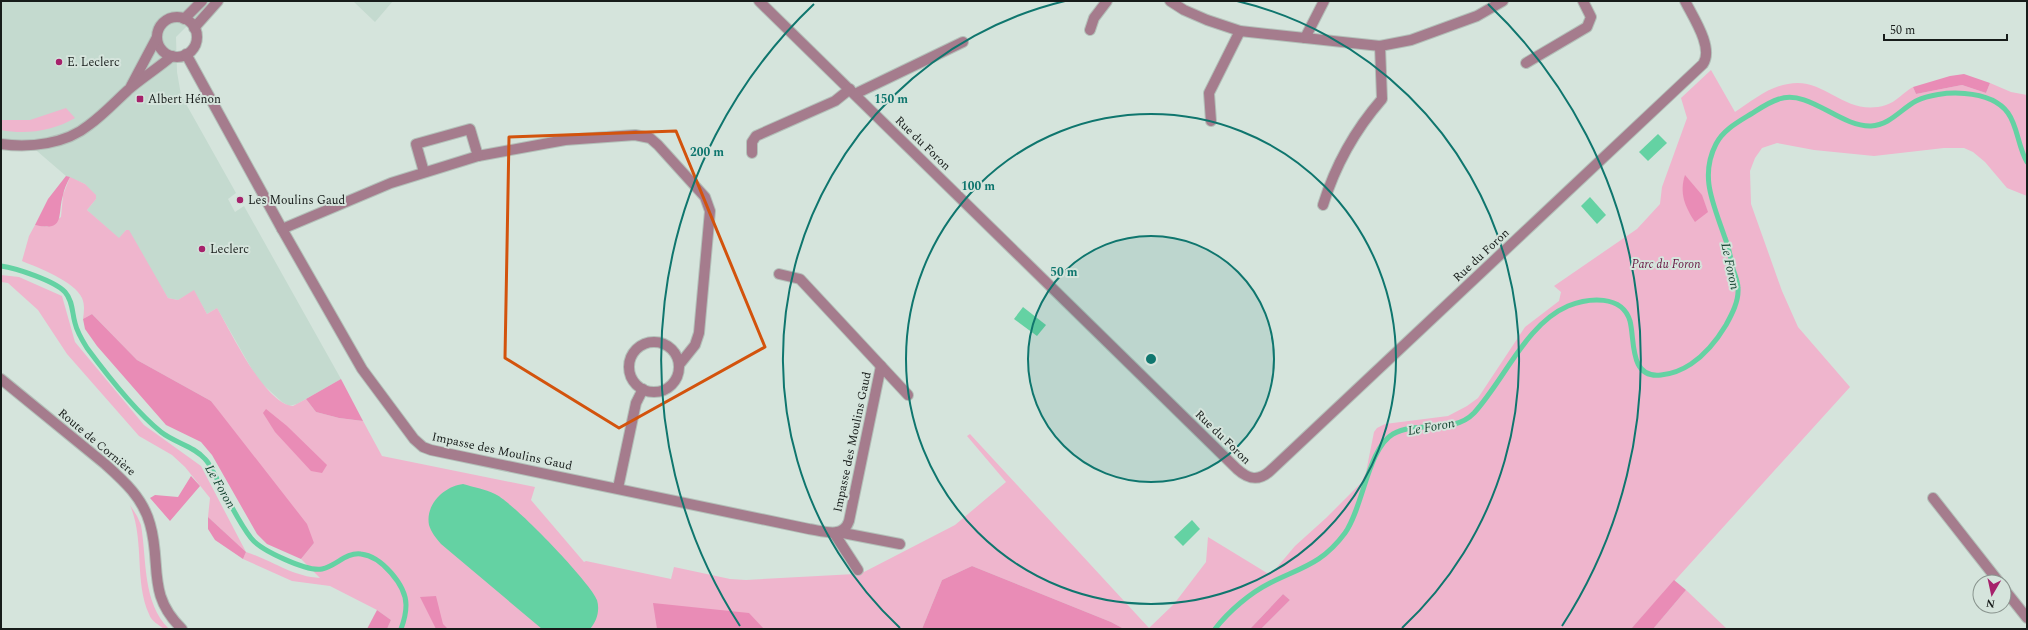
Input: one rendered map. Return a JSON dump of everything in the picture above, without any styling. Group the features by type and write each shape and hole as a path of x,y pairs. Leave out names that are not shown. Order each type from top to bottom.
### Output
{"street":[{"path":"184,19 202,1"},
{"path":"194,28 218,1"},
{"name":"Rue du Foron","path":"759,1 1237,469 1244,475 1255,479 1260,478 1270,471 1702,64 1706,58 1707,49 1685,1"},
{"path":"1090,30 1094,18 1107,1"},
{"path":"1170,1 1184,10 1207,20 1240,31 1380,46 1411,40 1477,16 1503,1"},
{"path":"1305,38 1324,1"},
{"path":"1526,63 1587,27 1591,17 1583,1"},
{"path":"1,144 20,146 41,144 75,134 90,125 129,89 172,56 186,54 193,49 196,43 194,28 184,19 174,18 164,22 160,27 157,37 129,89"},
{"path":"1211,121 1209,93 1240,31"},
{"path":"157,37 162,50 172,56"},
{"path":"752,153 752,142 756,136 963,42"},
{"path":"1323,205 1331,178 1359,128 1382,99 1380,46"},
{"name":"Impasse des Moulins Gaud","path":"186,54 282,229 362,369 419,444 431,450 836,533 846,528 849,521 881,366"},
{"path":"424,172 416,144 470,129 478,156"},
{"path":"282,229 343,202 424,172 478,156 547,142 635,135 650,138 705,197 710,211 699,333 695,346 679,364"},
{"name":"Impasse des Moulins Gaud","path":"779,274 800,279 908,395"},
{"path":"655,342 666,345 675,353 679,364 678,375 668,388 653,392 643,389 634,381 629,364 634,353 643,345 655,342"},
{"name":"Route de Cornière","path":"1,379 122,478 137,496 151,525 158,589 164,606 182,629"},
{"path":"618,488 636,403 643,389"},
{"path":"1933,498 1992,574"},
{"path":"836,533 900,544"},
{"path":"836,533 858,570"},
{"path":"2012,599 2027,618"}],"highlighted area":[{"path":"676,131 765,347 619,428 505,358 509,137"}],"shaded area":[{"path":"1,1 212,1 176,37 177,72 181,95 236,193 228,199 235,212 244,206 341,379 297,404 289,406 282,402 258,380 217,308 207,314 194,291 178,300 168,298 126,230 119,239 87,210 96,199 85,184 66,176 30,145 1,144"},
{"path":"353,1 393,1 375,22"},
{"path":"1964,74 1990,83 1986,93 1962,85 1916,94 1913,87 1950,76"},
{"path":"1658,134 1667,143 1648,161 1639,152"},
{"path":"1685,175 1702,195 1708,212 1695,222 1688,211 1684,200 1683,182"},
{"path":"66,176 70,177 63,193 60,215 56,224 45,227 35,225 48,199"},
{"path":"1590,197 1606,215 1597,224 1581,206"},
{"path":"1023,307 1046,325 1037,336 1014,319"},
{"path":"92,314 137,360 211,401 307,524 314,543 301,559 267,544 257,534 212,455 201,442 166,425 97,346 85,329 83,319"},
{"path":"341,379 363,421 339,418 316,412 306,399"},
{"path":"266,409 287,426 327,465 322,473 311,471 275,432 263,413"},
{"path":"191,476 200,486 170,521 150,498 155,495 178,497"},
{"path":"463,484 491,492 504,500 534,527 567,561 592,591 597,600 597,615 590,629 542,629 441,544 432,533 429,525 430,510 433,503 443,492 456,485"},
{"path":"208,517 246,552 243,559 215,540 208,529"},
{"path":"1192,520 1200,529 1183,546 1174,537"},
{"path":"972,566 1111,622 1124,629 922,629 942,580"},
{"path":"1674,580 1686,590 1653,629 1631,629"},
{"path":"1283,594 1290,600 1261,629 1250,629"},
{"path":"436,596 443,624 448,629 436,629 420,597"},
{"path":"653,603 749,613 764,629 657,629"},
{"path":"377,610 391,620 387,629 367,629"}],"green space":[{"name":"Parc du Foron","path":"1711,70 1735,112 1760,95 1774,88 1788,84 1801,83 1813,86 1847,102 1872,108 1890,104 1913,87 1916,94 1962,85 1986,93 1990,83 2011,92 2027,95 2027,196 2007,188 1985,162 1973,152 1964,148 1944,148 1874,156 1814,150 1777,143 1762,148 1755,158 1750,171 1751,204 1782,291 1798,327 1850,387 1631,629 1261,629 1290,600 1283,594 1250,629 1124,629 1111,622 972,566 942,580 922,629 387,629 391,620 377,610 330,586 292,581 243,559 246,552 301,575 320,578 301,559 314,543 211,401 137,360 92,314 83,319 84,308 82,298 72,286 37,267 22,261 29,236 35,225 47,227 61,217 63,195 70,177 85,184 96,195 96,199 87,210 119,238 126,230 129,230 168,298 178,300 194,290 207,314 217,308 249,365 271,393 282,402 293,406 306,399 316,412 339,418 363,421 382,456 535,487 531,500 584,562 586,561 671,579 674,567 730,579 746,580 855,574 862,570 864,572 955,525 1006,482 967,436 970,434 1149,628 1174,604 1206,562 1208,537 1267,573 1273,572 1295,546 1361,483 1366,472 1374,432 1377,428 1385,424 1448,416 1467,406 1478,398 1525,327 1559,301 1561,292 1554,286 1637,229 1660,204 1662,187 1687,118 1681,98"},
{"path":"66,108 75,118 58,126 30,132 1,130 1,120 30,120"},
{"path":"1,275 19,277 62,296 75,342 144,425 201,466 246,552 208,517 210,498 185,467 172,455 139,436 67,354 38,310 8,283 1,282"},
{"path":"130,505 141,525 147,580 154,606 160,618 169,629 164,629 151,619 144,601 135,519"},
{"path":"1686,590 1727,629 1653,629"}],"waterway":[{"name":"Le Foron","path":"1215,629 1233,609 1255,592 1270,583 1311,564 1328,552 1345,533 1351,522 1377,452 1384,441 1393,434 1403,430 1446,426 1466,420 1474,413 1485,399 1528,339 1553,314 1568,306 1585,301 1604,300 1620,306 1626,312 1630,321 1635,357 1638,365 1643,371 1651,375 1669,374 1688,366 1702,356 1726,325 1735,307 1738,293 1738,283 1729,250 1710,191 1708,180 1711,156 1719,139 1727,130 1764,106 1779,99 1790,97 1802,99 1848,121 1859,125 1871,126 1890,120 1911,104 1926,97 1951,93 1978,95 1990,99 2000,105 2008,113 2014,124 2027,162"},
{"name":"Le Foron","path":"1,266 16,269 35,276 53,284 65,292 71,303 78,333 87,348 141,414 166,436 195,451 207,461 241,524 256,543 273,554 295,564 315,569 322,569 346,557 356,554 369,556 384,566 397,581 405,597 406,611 401,629"}],"place":[{"name":"E. Leclerc","path":"59,62"},
{"name":"Albert Hénon","path":"140,99"},
{"name":"Les Moulins Gaud","path":"240,200"},
{"name":"Leclerc","path":"202,249"}]}
